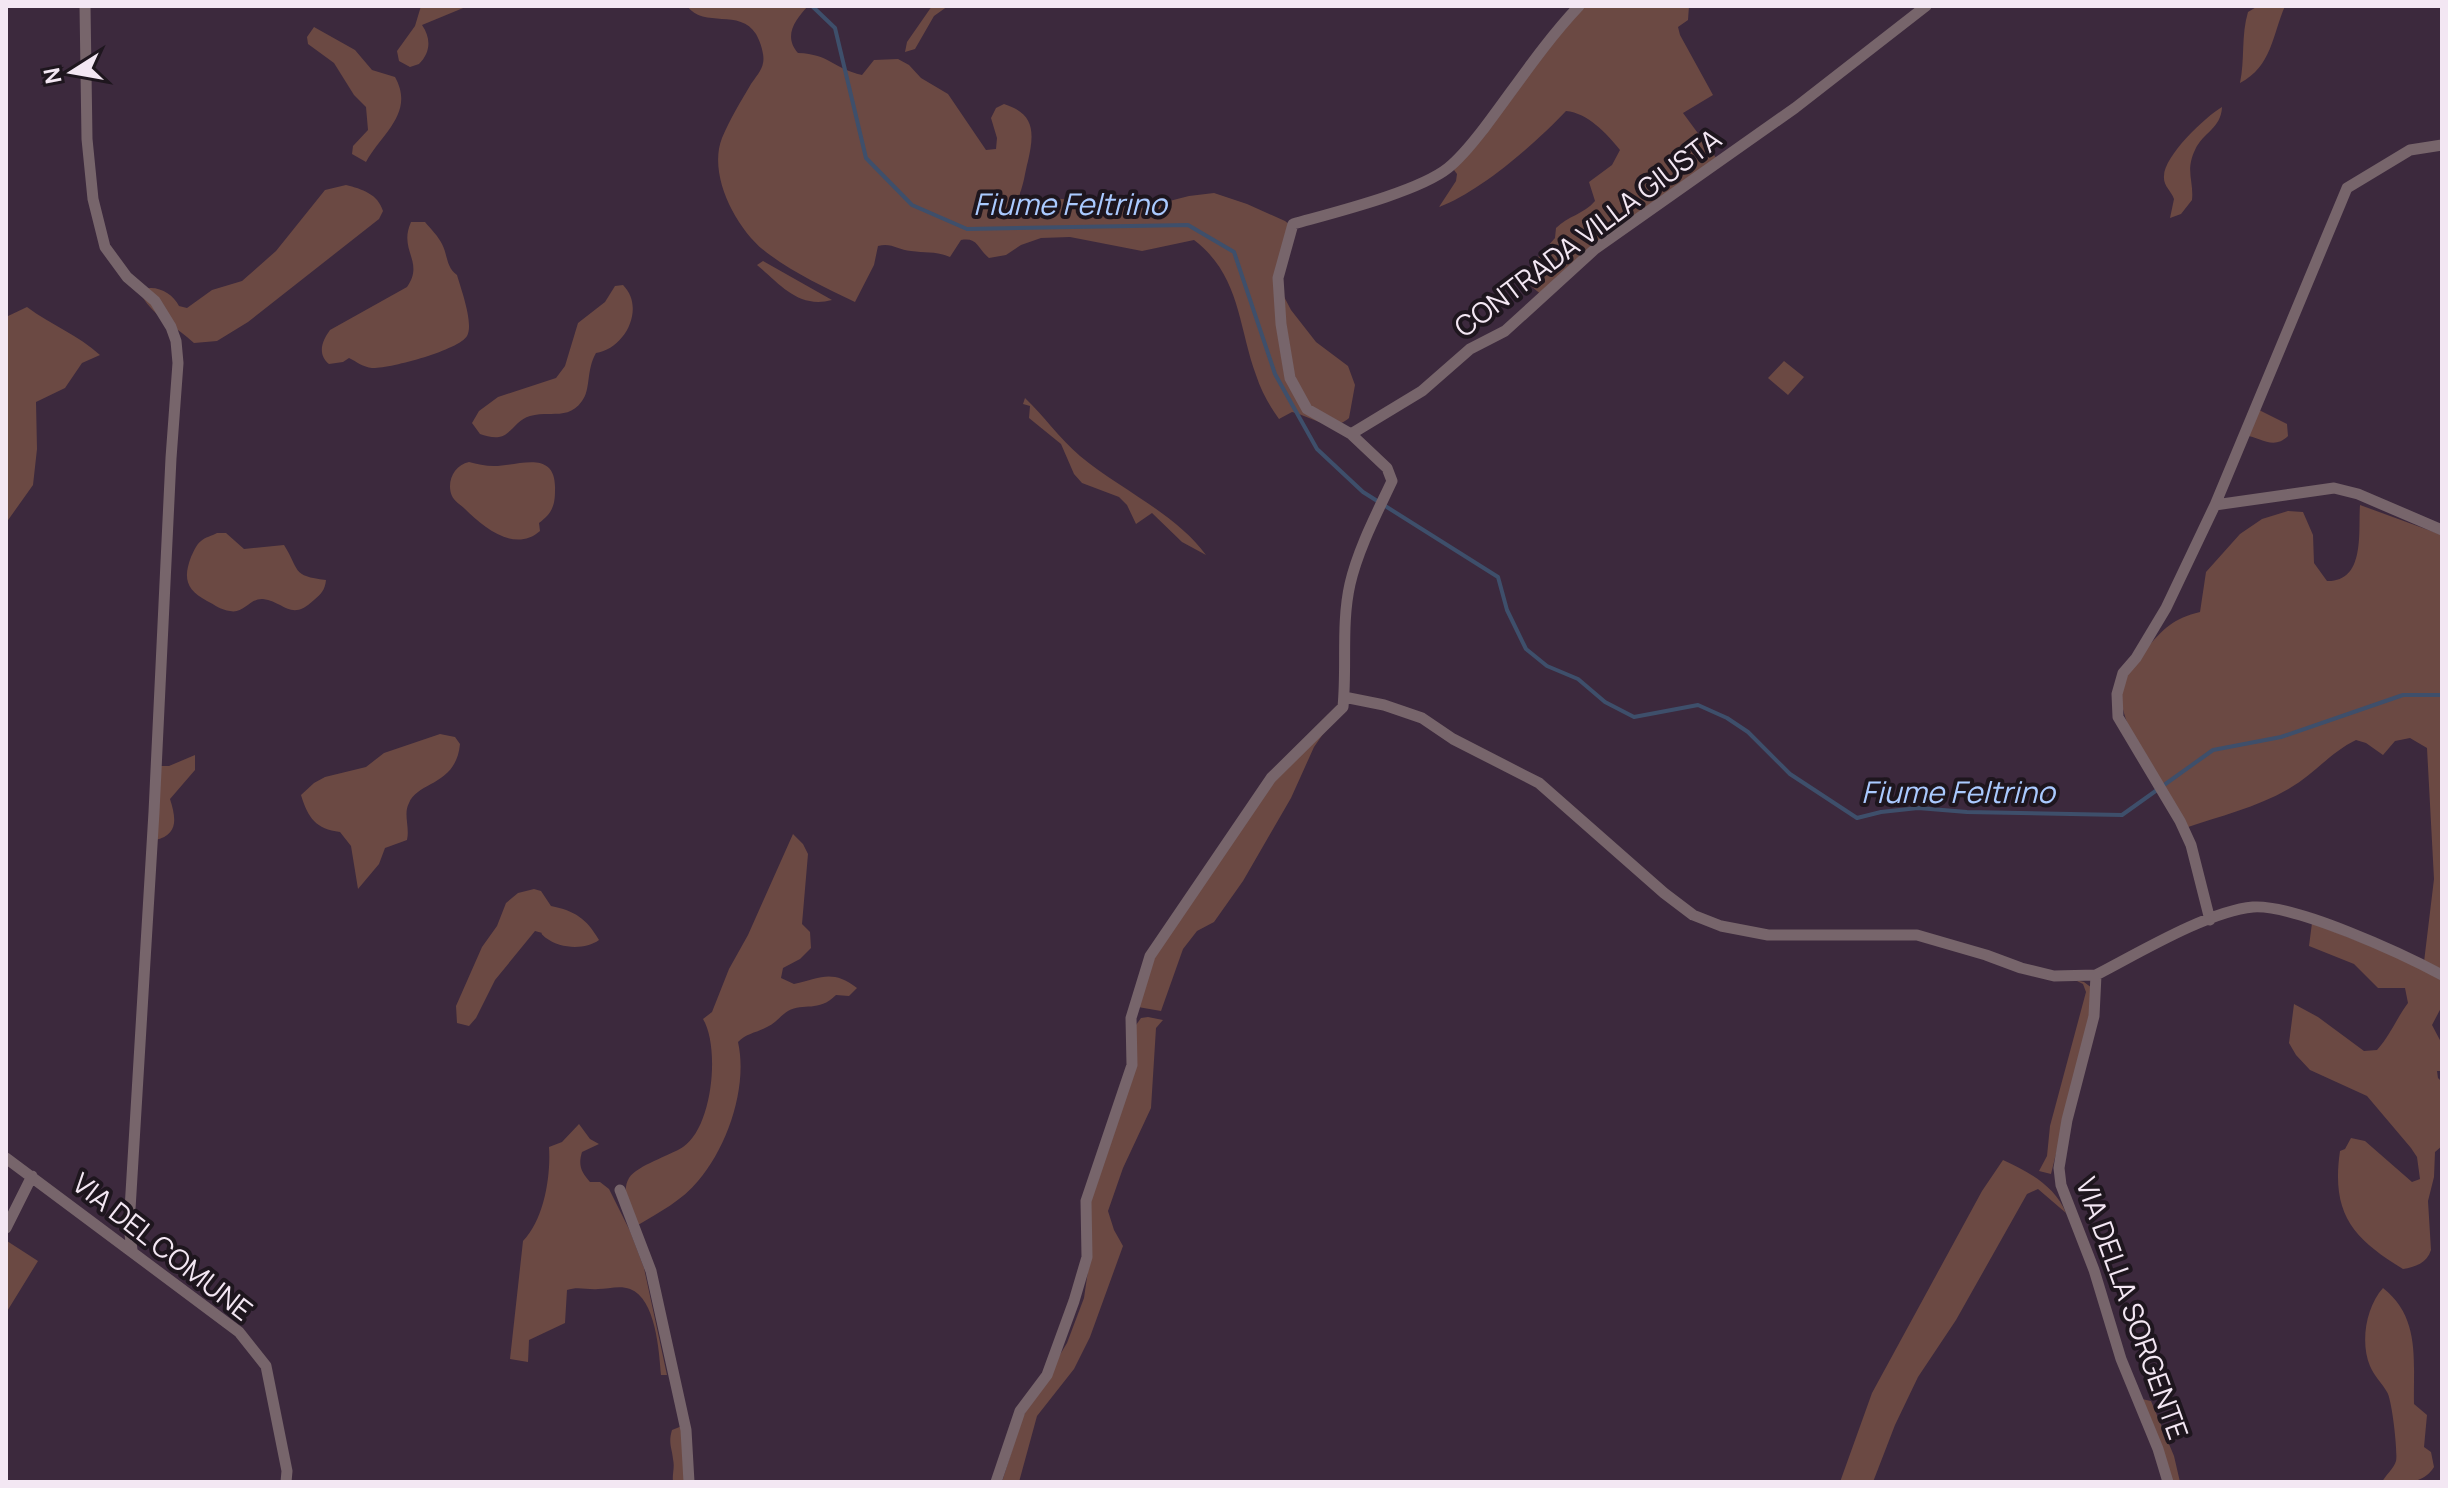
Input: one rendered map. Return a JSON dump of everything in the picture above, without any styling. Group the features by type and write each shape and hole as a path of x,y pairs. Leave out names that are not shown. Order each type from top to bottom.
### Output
{"street":[{"path":"85,6 87,139 93,199 105,247 127,277 155,301 171,327 178,363 129,1226 132,1250"},
{"path":"996,1482 1020,1411 1047,1375 1087,1257 1086,1201 1132,1065 1131,1018 1150,956 1271,778 1343,707 1345,615 1350,582 1392,481 1387,468 1351,434 1307,409 1290,378 1281,324 1278,278 1293,224 1394,192 1431,178 1447,168 1474,142 1510,97 1534,59 1579,6"},
{"name":"CONTRADA VILLA GIUSTA","path":"1351,434 1422,391 1470,349 1505,331 1595,249 1795,108 1926,6"},
{"path":"2210,920 2191,845 2118,717 2117,694 2123,673 2136,658 2166,608 2215,505 2347,188 2410,150 2442,145"},
{"path":"2215,505 2334,488 2358,494 2442,530"},
{"path":"1344,697 1384,705 1422,718 1453,739 1539,783 1664,893 1693,915 1721,926 1768,935 1917,935 2054,976 2096,975 2210,920 2252,907 2272,908 2317,921 2414,960 2442,975"},
{"name":"VIA DELLA SORGENTE","path":"2096,975 2094,1016 2067,1120 2059,1168 2061,1185 2094,1270 2121,1359 2158,1449 2168,1482"},
{"name":"VIA DEL COMUNE","path":"6,1158 239,1332 266,1366 287,1471 286,1482"},
{"path":"6,1228 32,1176"},
{"path":"620,1190 651,1271 686,1430 689,1482"}],"shaded area":[{"path":"421,6 468,6 422,25 427,35 428,50 419,64 410,67 399,61 397,51 415,26"},
{"path":"687,6 808,6 792,28 791,40 798,53 818,56 862,75 874,60 898,59 948,94 986,150 996,149 997,138 991,118 996,108 1004,104 1014,108 1027,119 1031,134 1020,193 1024,205 1044,197 1142,208 1214,193 1285,221 1290,225 1280,289 1291,310 1316,342 1348,366 1355,385 1349,418 1328,424 1292,412 1279,419 1258,381 1229,285 1221,269 1194,240 1142,251 1070,237 1041,238 1021,245 1006,255 989,258 974,242 967,240 961,240 950,257 883,245 878,246 874,265 855,302 790,268 770,255 747,233 728,202 719,169 718,153 722,138 762,66 759,40 749,26 741,22 703,16"},
{"path":"932,6 948,6 934,16 915,49 905,52 907,42"},
{"path":"1585,6 1689,6 1688,20 1678,27 1680,35 1713,95 1683,113 1717,159 1542,295 1527,283 1525,272 1555,238 1556,228 1595,201 1589,182 1612,165 1620,150 1596,125 1566,111 1507,165 1472,190 1439,207 1456,181 1454,170 1563,28"},
{"path":"2258,6 2285,6 2265,59 2251,76 2240,83 2248,12"},
{"path":"314,27 355,50 372,70 395,77 400,90 399,112 366,162 352,154 353,146 368,130 366,107 354,95 334,63 308,44 307,37"},
{"path":"2222,107 2215,126 2198,144 2192,157 2192,200 2181,214 2170,218 2174,199 2165,183 2166,168 2187,138"},
{"path":"346,185 377,200 383,211 379,219 248,322 217,341 194,343 159,316 142,296 144,289 160,289 179,306 187,308 212,290 242,281 276,251 325,190"},
{"path":"411,222 425,222 442,244 464,297 469,323 467,336 438,353 393,365 372,368 349,358 329,364 323,356 322,347 330,330 407,287 413,270 407,241"},
{"path":"763,261 832,300 809,301 790,293 757,265"},
{"path":"623,285 633,305 629,326 616,344 596,353 585,396 577,407 564,413 530,416 499,437 480,434 472,423 479,411 498,397 556,378 565,366 578,323 605,302 615,286"},
{"path":"27,307 100,355 82,363 65,388 36,402 37,449 33,485 6,523 6,317"},
{"path":"1784,361 1804,377 1788,395 1768,378"},
{"path":"1025,398 1080,456 1163,514 1206,555 1182,542 1152,513 1136,524 1127,505 1119,497 1082,483 1074,474 1061,444 1029,418 1030,406 1023,404"},
{"path":"2255,408 2287,424 2288,436 2272,443 2245,435"},
{"path":"469,462 494,466 535,462 550,469 554,478 554,501 549,513 539,523 540,531 520,540 510,539 481,524 456,501 450,491 451,480 455,470"},
{"path":"2360,505 2442,535 2442,971 2424,962 2434,879 2427,748 2410,738 2395,741 2383,755 2356,740 2278,795 2185,828 2143,757 2121,699 2126,675 2152,642 2176,621 2200,612 2206,572 2240,534 2262,519 2288,511 2303,512 2313,535 2314,563 2327,581 2340,579 2354,564 2357,553"},
{"path":"217,533 226,533 244,549 284,545 302,574 326,580 324,589 299,610 263,599 235,611 218,607 200,597 191,588 187,577 196,546"},
{"path":"1332,721 1314,747 1291,798 1243,881 1214,922 1197,931 1183,949 1161,1011 1138,1007 1156,951 1268,785"},
{"path":"440,734 455,737 460,744 452,768 414,796 407,812 407,840 385,848 379,864 358,889 351,846 340,832 314,821 301,795 325,777 366,767 384,753"},
{"path":"195,755 195,770 170,799 174,813 172,830 155,840 159,766 169,766"},
{"path":"793,834 808,854 802,924 810,932 811,948 800,959 783,968 781,978 794,984 833,977 857,988 849,996 836,995 817,1006 794,1008 738,1042 738,1096 718,1151 709,1167 685,1194 638,1225 628,1202 626,1190 629,1178 639,1169 683,1147 701,1122 711,1086 712,1067 708,1032 703,1019 712,1012"},
{"path":"534,889 541,891 551,906 579,917 599,940 580,947 566,946 552,942 535,931 495,980 476,1018 469,1026 457,1023 456,1006 506,903 518,893"},
{"path":"2312,923 2442,977 2442,1006 2432,1025 2442,1044 2442,1071 2437,1071 2442,1082 2442,1146 2435,1152 2434,1177 2428,1201 2431,1250 2424,1261 2412,1267 2403,1269 2385,1258 2358,1234 2343,1207 2338,1173 2340,1151 2345,1149 2351,1138 2365,1141 2412,1182 2420,1179 2417,1157 2367,1096 2310,1070 2289,1043 2294,1004 2318,1017 2364,1051 2377,1050 2408,1003 2405,988 2378,988 2354,964 2309,946"},
{"path":"2075,980 2092,988 2092,1009 2051,1174 2039,1171 2047,1156 2050,1126 2086,992 2083,984"},
{"path":"1141,1018 1163,1020 1156,1028 1151,1108 1123,1168 1108,1211 1123,1246 1090,1337 1074,1369 1037,1416 1019,1482 1002,1482 1022,1418 1067,1343 1084,1298 1091,1250 1089,1212 1094,1183 1113,1137 1136,1025"},
{"path":"579,1124 590,1139 599,1144 582,1152 582,1172 590,1182 600,1182 609,1189 644,1268 667,1375 661,1375 654,1327 646,1303 630,1289 622,1287 567,1290 565,1323 529,1340 528,1362 510,1359 523,1241 536,1222 545,1197 549,1147 562,1142"},
{"path":"2003,1160 2048,1188 2066,1213 2038,1189 2027,1194 1956,1320 1918,1377 1873,1482 1840,1482 1872,1393 1982,1191"},
{"path":"6,1243 38,1261 6,1313"},
{"path":"2383,1288 2404,1313 2409,1327 2414,1356 2414,1404 2427,1415 2424,1447 2431,1452 2434,1467 2424,1477 2411,1482 2382,1482 2396,1461 2394,1426 2389,1397 2367,1357 2365,1336 2372,1305"},
{"path":"2137,1398 2151,1401 2174,1456 2180,1482 2170,1482"},
{"path":"682,1426 685,1482 673,1482 671,1435 672,1430"}],"waterway":[{"name":"Fiume Feltrino","path":"812,6 835,28 866,158 912,205 967,229 1188,225 1234,252 1275,374 1317,449 1363,492 1498,577 1507,610 1526,649 1547,666 1578,679 1605,702 1634,717 1698,705 1727,718 1748,732 1790,774 1857,818 1918,808 2122,815 2213,750 2281,737 2403,695 2442,695"}]}
